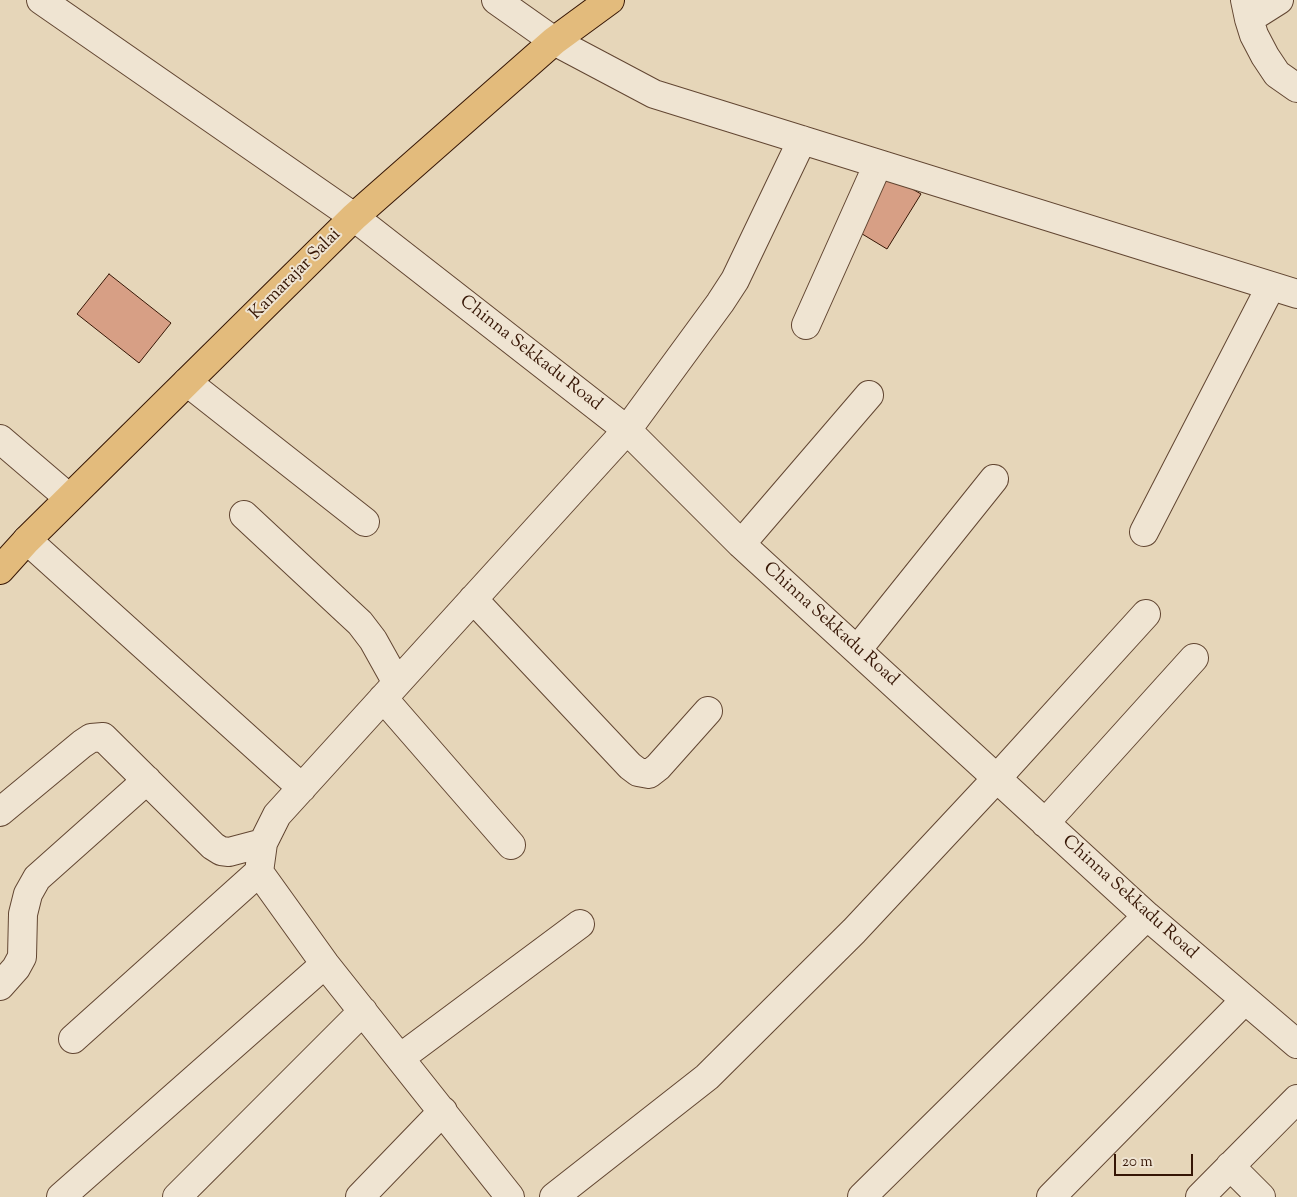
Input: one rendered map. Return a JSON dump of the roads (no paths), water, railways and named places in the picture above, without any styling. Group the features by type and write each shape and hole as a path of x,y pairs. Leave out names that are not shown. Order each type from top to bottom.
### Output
{"main road":[{"name":"Kamarajar Salai","path":"0,570 27,540 354,217 554,41 610,0"}],"street":[{"name":"Chinna Sekkadu Road","path":"41,0 354,217 627,430 741,544 1045,823 1147,916 1297,1044"},
{"path":"496,0 554,41 654,94 1297,294"},
{"path":"1279,0 1247,10 1254,35 1265,56 1277,74 1297,88"},
{"path":"73,1039 259,872 263,843 277,815 627,430 735,280 802,140"},
{"path":"806,325 878,164"},
{"path":"1144,532 1271,286"},
{"path":"187,382 365,522"},
{"path":"741,544 869,395"},
{"path":"0,439 70,498"},
{"path":"857,650 994,479"},
{"path":"244,515 360,623 373,640 390,691 511,845"},
{"path":"27,540 302,788"},
{"path":"473,599 630,766 638,772 649,774 658,767 708,711"},
{"path":"554,1197 707,1077 854,931 997,778 1146,614"},
{"path":"1045,823 1194,658"},
{"path":"0,812 82,744 91,738 103,737 213,846 221,851 229,852 263,843"},
{"path":"0,986 16,968 22,957 22,914 28,894 37,878 147,780"},
{"path":"259,872 325,964 510,1197"},
{"path":"862,1197 1147,916"},
{"path":"400,1058 580,924"},
{"path":"61,1197 325,964"},
{"path":"1051,1197 1245,1000"},
{"path":"177,1197 363,1011"},
{"path":"1200,1197 1297,1099"},
{"path":"360,1197 443,1111"},
{"path":"1230,1166 1261,1197"}]}
